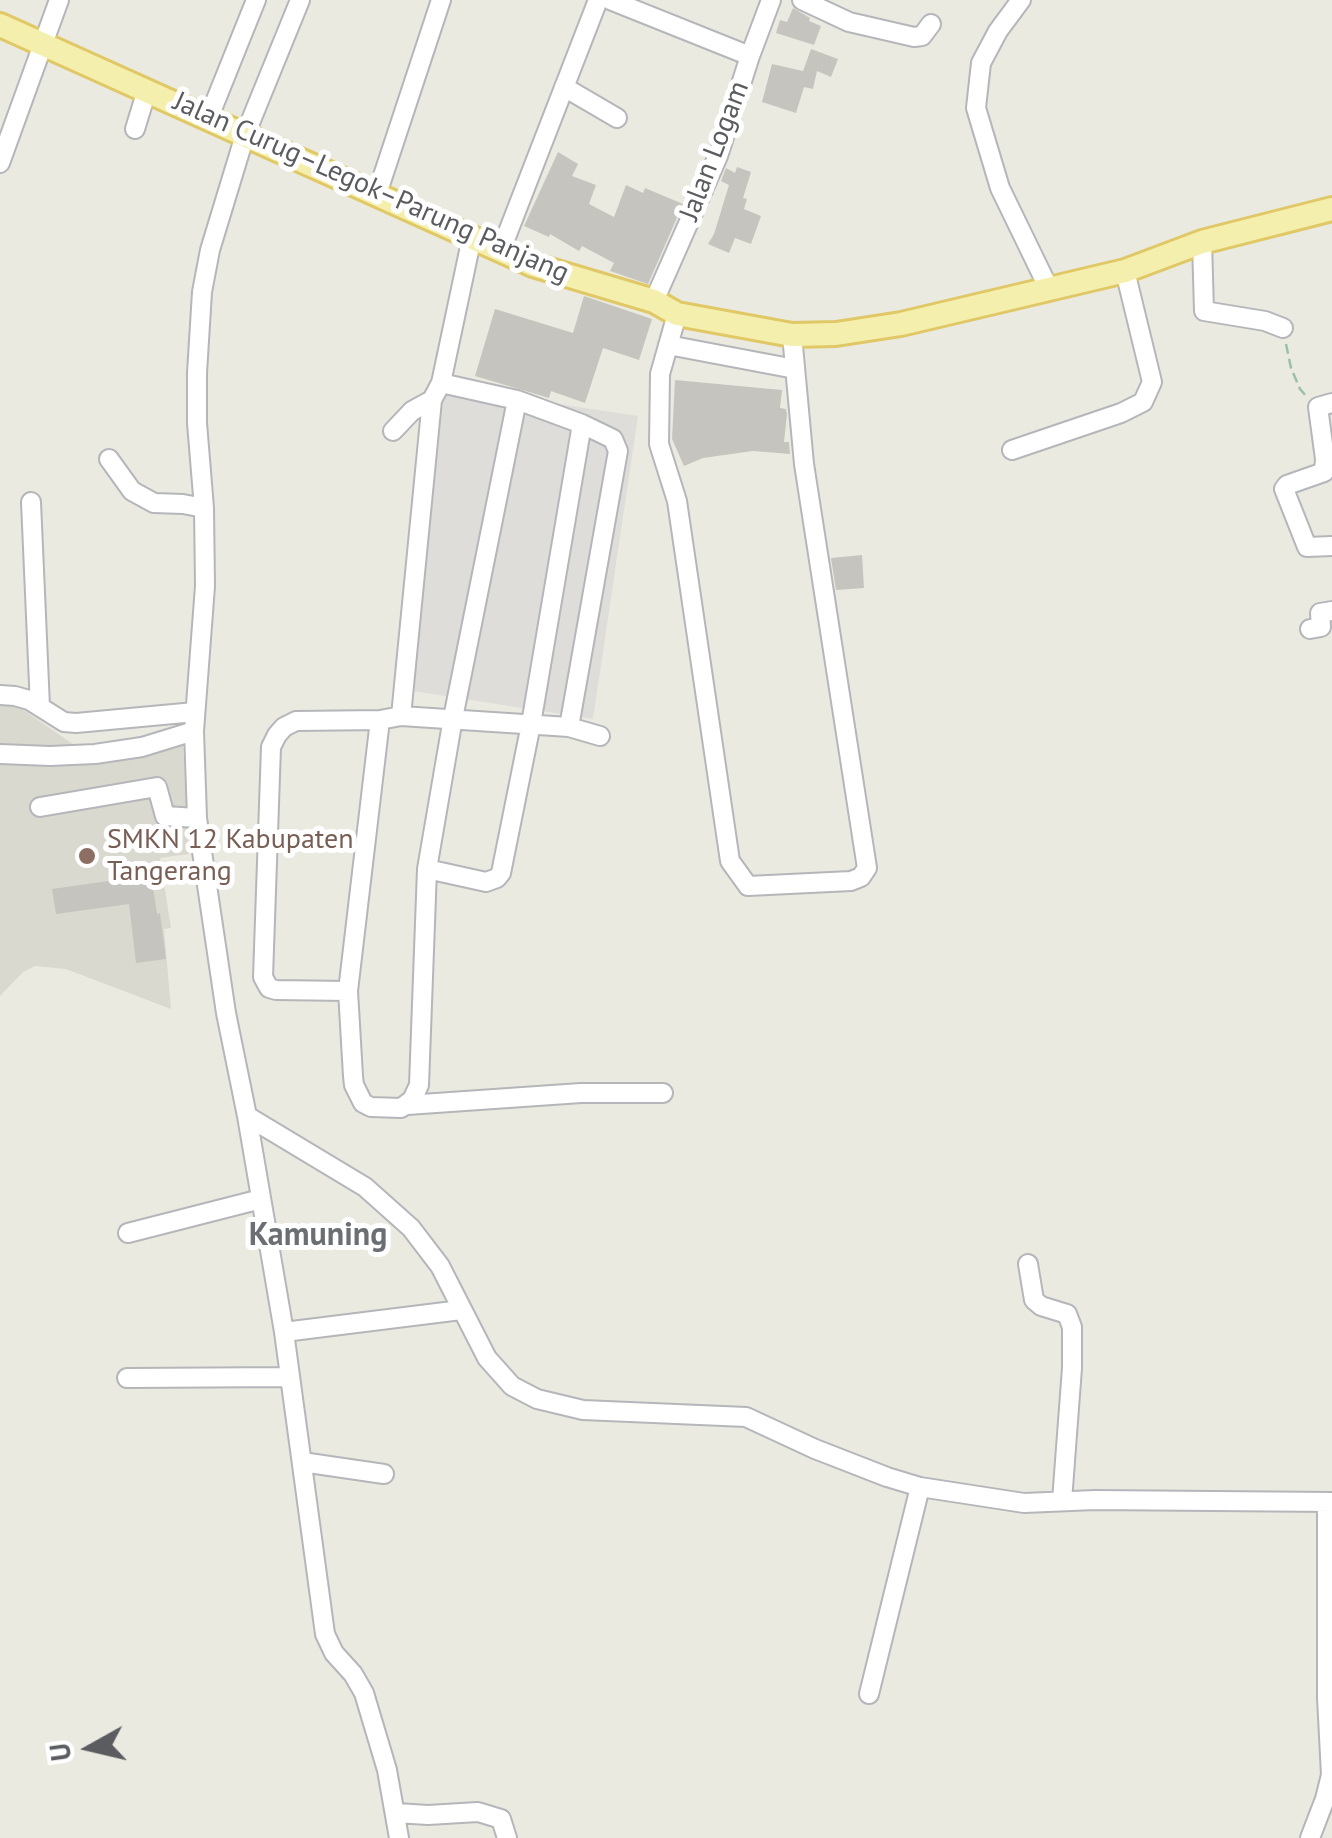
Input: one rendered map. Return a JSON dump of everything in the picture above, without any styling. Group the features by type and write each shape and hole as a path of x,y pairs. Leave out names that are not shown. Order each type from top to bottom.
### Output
{"main road":[{"name":"Jalan Curug–Legok–Parung Panjang","path":"0,25 533,265 654,301 677,314 792,335 836,334 901,324 1124,271 1202,242 1332,209"}],"street":[{"path":"0,164 60,0"},
{"path":"209,117 256,0"},
{"path":"300,0 246,135 210,250 202,292 197,424 204,508 204,586 195,721 197,818 225,1007 284,1332 327,1641 364,1693 387,1770 399,1838"},
{"path":"377,194 441,0"},
{"path":"502,250 598,0"},
{"path":"610,0 750,56"},
{"name":"Jalan Logam","path":"654,301 718,156 772,0"},
{"path":"802,0 848,22 914,37 922,36 930,24"},
{"path":"1021,0 980,63 976,108 1000,188 1049,289"},
{"path":"564,87 616,118"},
{"path":"135,129 147,90"},
{"path":"401,716 437,392 472,237"},
{"path":"1202,242 1204,311 1283,328"},
{"path":"1012,450 1143,402 1152,382 1124,271"},
{"path":"677,314 660,374 659,444 677,500 730,861 748,886 850,881 861,877 866,868 804,464 792,335"},
{"path":"668,345 795,369"},
{"path":"392,430 437,392 517,400 582,424 617,442 568,726"},
{"path":"380,720 348,991 352,1076 364,1103 401,1108 412,1100 419,1084 427,869 517,400"},
{"path":"1326,404 1318,413 1324,472 1284,489 1307,548 1332,546"},
{"path":"427,869 486,882 501,873 531,724 582,424"},
{"path":"109,459 132,491 154,504 204,508"},
{"path":"31,502 40,706"},
{"path":"1310,629 1320,628 1320,613 1332,611"},
{"path":"0,696 15,696 40,706 64,722 195,721"},
{"path":"348,991 276,990 265,984 262,976 272,747 284,727 296,722 401,716 568,726 600,736"},
{"path":"0,754 96,754 142,747 195,721"},
{"path":"40,807 157,787 164,816 197,818"},
{"path":"407,1104 581,1093 662,1093"},
{"path":"247,1116 364,1187 411,1228 440,1266 498,1373 512,1386 537,1399 583,1410 746,1417 815,1449 920,1486 1024,1503 1329,1502 1327,1698 1331,1775 1310,1838"},
{"path":"128,1233 260,1200"},
{"path":"1028,1264 1034,1300 1067,1314 1072,1327 1062,1502"},
{"path":"284,1332 461,1310"},
{"path":"127,1378 290,1378"},
{"path":"302,1462 384,1474"},
{"path":"869,1694 920,1486"},
{"path":"396,1813 478,1812 502,1818 507,1838"}],"path":[{"path":"1283,328 1300,390 1326,404"}],"shaded area":[{"path":"445,387 638,416 593,719 400,689"},
{"name":"SMKN 12 Kabupaten Tangerang","path":"12,702 80,749 182,727 189,854 160,858 171,928 164,929 171,1009 66,969 35,966 23,972 0,996 0,705"}],"building":[{"path":"793,8 821,26 814,45 776,33 780,20 787,22"},
{"path":"811,49 838,59 831,77 817,71 813,89 804,87 796,113 762,102 772,64 803,71"},
{"path":"558,152 578,164 572,176 596,185 589,204 614,217 626,185 643,193 645,188 683,204 648,284 610,271 614,263 582,246 579,251 550,234 549,237 524,226"},
{"path":"737,167 751,172 743,198 747,199 744,209 761,216 751,244 735,238 729,253 708,244 729,185 721,181 726,168 735,173"},
{"path":"584,296 652,319 639,360 603,348 585,403 551,391 549,398 475,376 495,309 573,333"},
{"path":"675,380 782,390 780,408 786,409 787,414 784,442 789,442 790,454 753,451 703,458 684,466 672,439"},
{"path":"862,555 864,588 836,590 831,558"},
{"path":"151,875 166,959 136,963 129,904 56,914 52,889"}],"place":[{"name":"SMKN 12 Kabupaten Tangerang","path":"87,856"}],"district":[{"name":"Kamuning","path":"318,1236"}]}
